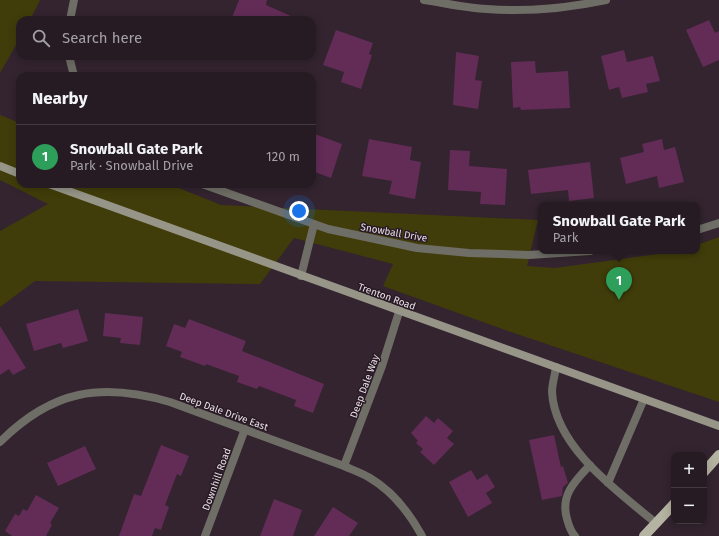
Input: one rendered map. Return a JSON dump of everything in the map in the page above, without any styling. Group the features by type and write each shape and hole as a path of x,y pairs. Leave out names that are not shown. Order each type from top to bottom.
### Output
{"main road":[{"path":"0,166 16,172"},
{"name":"Trenton Road","path":"60,188 719,426"},
{"path":"707,469 719,455"},
{"path":"644,536 671,507"}],"street":[{"path":"71,16 74,0"},
{"path":"424,0 486,9 522,10 586,4 606,0"},
{"path":"70,60 73,72"},
{"name":"Snowball Drive","path":"213,188 314,224 356,236 417,248 469,253 529,255 544,254"},
{"path":"700,229 719,223"},
{"path":"301,276 314,224"},
{"name":"Deep Dale Way","path":"344,466 382,366 400,312"},
{"path":"556,368 552,391 556,411 564,430 580,455 608,482 656,523"},
{"name":"Deep Dale Drive East","path":"0,442 19,424 44,407 70,397 98,391 121,391 142,394 245,429 344,466 370,478 388,491 415,522 422,536"},
{"path":"608,482 644,399"},
{"name":"Downhill Road","path":"205,536 245,429"},
{"path":"575,536 570,531 565,511 566,497 572,484 590,465"}],"shaded area":[{"path":"0,0 40,0 32,16 16,16 16,45 0,73"},
{"path":"0,115 16,121 16,188 0,180"},
{"path":"16,188 179,188 221,205 538,220 527,266 555,268 658,254 700,254 700,244 719,237 719,402 511,332 383,286 393,264 294,238 260,284 35,281 0,307 0,231 48,204"}],"building":[{"path":"239,0 267,0 266,5 291,16 233,16"},
{"path":"709,20 715,33 719,31 719,60 703,67 686,30"},
{"path":"336,30 373,43 369,54 372,55 361,89 341,82 344,72 323,65"},
{"path":"624,50 627,62 653,56 660,81 646,84 648,92 622,98 619,87 609,90 601,56"},
{"path":"456,52 479,56 475,80 482,81 478,109 453,105"},
{"path":"535,61 536,73 568,71 570,108 521,110 520,107 513,108 511,62"},
{"path":"316,134 342,144 331,178 316,172"},
{"path":"369,139 412,147 410,160 421,162 415,199 389,194 392,181 362,176"},
{"path":"662,139 664,150 675,147 684,182 659,188 657,176 626,184 620,158 644,152 642,144"},
{"path":"450,150 470,151 469,166 507,169 505,205 480,204 481,192 448,190"},
{"path":"590,162 594,198 569,201 568,190 531,194 528,170"},
{"path":"78,309 88,341 63,348 61,343 34,351 26,324"},
{"path":"105,313 143,317 140,345 120,343 121,338 103,336"},
{"path":"189,319 246,341 242,351 324,384 313,413 294,406 296,400 259,386 257,389 237,382 239,376 206,364 205,366 180,357 182,352 166,346 174,324 185,328"},
{"path":"0,326 26,368 13,375 9,369 0,375"},
{"path":"426,416 434,423 438,418 453,431 447,438 454,444 434,465 420,452 423,449 416,443 418,441 411,433"},
{"path":"554,435 561,467 563,466 568,483 563,487 562,496 542,500 529,440"},
{"path":"161,445 189,456 181,476 177,474 165,505 169,507 161,530 155,528 152,536 119,536 134,494 141,496"},
{"path":"85,446 96,469 58,486 47,463"},
{"path":"471,470 477,480 487,474 495,487 486,493 492,503 468,517 449,482"},
{"path":"36,495 59,508 50,523 52,525 46,536 12,536 5,531 15,514 19,516 23,509 27,511"},
{"path":"274,499 302,510 293,536 260,536"},
{"path":"333,507 358,523 349,536 314,536"}],"place":[{"name":"Snowball Gate Park","path":"619,300"}]}
